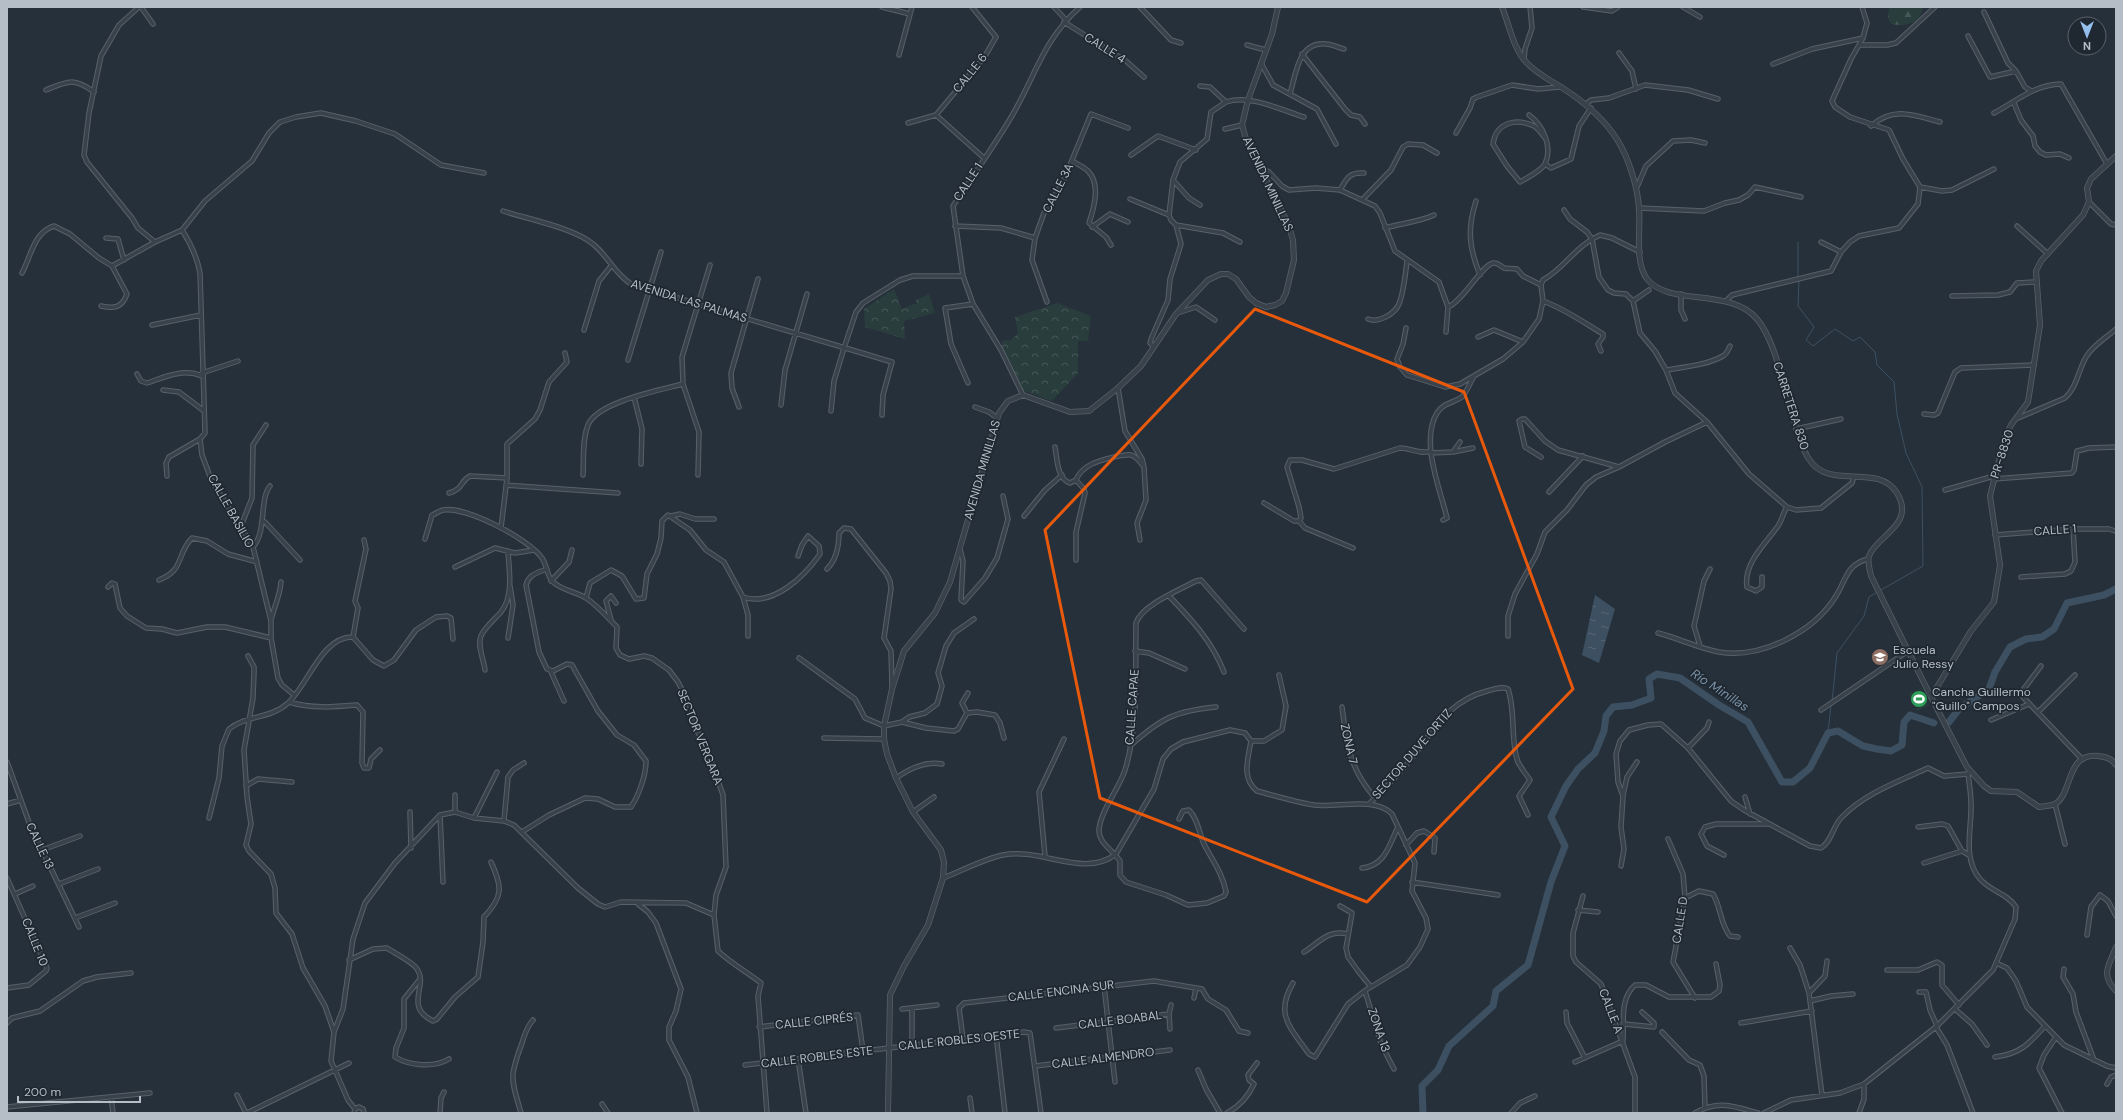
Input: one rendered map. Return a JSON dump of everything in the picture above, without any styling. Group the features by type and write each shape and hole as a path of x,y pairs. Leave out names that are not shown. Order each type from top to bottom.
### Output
{"street":[{"path":"153,24 140,7 119,25 101,56 84,155 87,162 132,218 138,228 155,242"},
{"path":"882,7 910,14"},
{"path":"899,55 912,7"},
{"name":"CALLE 6","path":"936,114 985,56 996,37 972,7"},
{"name":"CALLE 4","path":"1054,7 1065,21 1126,61 1144,77"},
{"name":"CALLE 1","path":"1023,396 1002,350 973,304 963,276 953,206 1013,114 1048,44 1065,21 1080,7"},
{"path":"1140,7 1171,40 1181,44"},
{"name":"AVENIDA MINILLAS","path":"888,1113 890,995 904,966 928,925 942,878 944,862 941,850 913,812 896,778 889,760 884,739 884,726 892,689 904,651 935,613 950,582 997,418 1008,401 1023,396 1070,412 1089,411 1118,388 1140,366 1176,314 1208,280 1221,274 1228,274 1236,279 1248,297 1256,303 1266,307 1275,305 1282,301 1286,293 1294,260 1293,240 1288,223 1247,142 1242,125 1248,100 1262,63 1278,7"},
{"name":"CARRETERA 830","path":"1502,7 1516,46 1524,60 1537,72 1591,108 1618,142 1637,186 1640,208 1640,261 1647,278 1659,288 1681,294 1726,301 1742,307 1756,317 1768,335 1796,429 1809,460 1815,466 1830,474 1854,477 1874,477 1886,482 1897,494 1901,505 1900,516 1896,527 1873,548 1868,559"},
{"path":"1524,60 1525,49 1532,28 1530,7"},
{"path":"1583,7 1612,12 1618,7"},
{"path":"1683,7 1700,17"},
{"path":"1726,301 1732,295 1831,271 1841,252 1850,242 1859,236 1899,228 1918,204 1920,187 1903,159 1889,130 1884,127 1871,126 1850,117 1835,107 1832,101 1851,59 1863,38 1867,23 1862,7"},
{"path":"1860,45 1887,45 1896,43 1935,7"},
{"path":"1984,12 2008,63 2016,71 2025,87 2030,90"},
{"path":"1968,36 1990,77 2016,71"},
{"path":"1773,64 1812,49 1863,38"},
{"path":"1290,94 1302,54 1308,48 1326,44 1344,49"},
{"path":"1247,45 1266,50"},
{"path":"1619,53 1632,71 1636,89"},
{"path":"1302,54 1345,109 1351,115 1360,117 1365,124"},
{"path":"1262,63 1273,85 1317,109 1336,144"},
{"path":"46,90 69,80 83,84 94,92"},
{"path":"1994,113 2014,103 2030,90 2061,84 2107,164"},
{"path":"1456,133 1470,108 1473,99 1477,97 1512,85 1538,89 1561,87"},
{"path":"1586,104 1591,100 1609,98 1645,85 1688,90 1718,99"},
{"path":"1200,86 1210,87 1226,102"},
{"path":"1169,216 1173,180 1180,162 1196,150 1207,139 1212,112 1226,102 1237,98 1304,117"},
{"path":"2014,103 2021,120 2033,136 2035,146 2040,152 2046,155 2060,154 2069,158"},
{"path":"1545,164 1551,168 1571,159 1579,126 1591,108"},
{"path":"112,266 155,242 182,230 205,201 252,161 269,133 280,122 296,117 321,113 356,121 395,134 441,165 484,173"},
{"path":"908,123 936,114 984,158"},
{"name":"CALLE 3A","path":"1047,302 1032,260 1035,238 1044,213 1063,182 1091,114 1128,128"},
{"path":"1871,126 1881,117 1891,114 1914,116 1940,122"},
{"path":"1529,115 1541,125 1544,130 1548,153 1545,164 1540,170 1520,182 1507,166 1493,144 1496,131 1504,123 1509,122 1535,127 1545,138"},
{"path":"1225,129 1242,125"},
{"path":"1131,155 1158,136 1196,150"},
{"path":"1637,186 1646,166 1673,140 1691,140 1705,143"},
{"path":"1362,200 1391,170 1403,147 1408,144 1423,145 1437,153"},
{"name":"PR-8830","path":"1931,697 1971,631 1994,602 2000,565 1990,496 2005,437 2011,425 2018,418 2028,402 2040,325 2036,271 2048,254 2083,215 2089,202 2087,188 2091,179 2116,156"},
{"path":"1072,161 1088,171 1094,179 1096,204 1089,223 1106,237 1111,245"},
{"path":"1260,167 1269,172 1282,186 1289,190 1316,188 1340,190 1376,206 1395,251 1407,262 1439,282 1448,307 1446,332"},
{"path":"1920,187 1942,191 1952,190 1994,169"},
{"path":"1340,190 1348,175 1355,172 1364,173"},
{"path":"1173,180 1189,198 1200,205"},
{"path":"1640,208 1704,211 1725,202 1739,200 1748,195 1755,186 1760,186 1782,194 1801,197"},
{"path":"1130,199 1169,216 1176,225 1181,244 1170,279 1168,300 1151,339 1150,343 1153,346"},
{"path":"1476,201 1469,221 1470,243 1480,275"},
{"path":"2089,202 2111,224 2116,225"},
{"path":"1564,210 1570,219 1587,232 1592,239 1599,277 1608,290 1614,293 1626,294 1633,301 1640,333 1655,351 1666,370 1675,393 1707,422 1749,474 1787,507 1796,510 1821,508 1852,482 1854,477"},
{"name":"AVENIDA LAS PALMAS","path":"503,211 584,237 595,245 620,277 631,284 892,362 883,395 882,416"},
{"path":"1092,227 1110,214 1128,222"},
{"path":"1385,228 1404,222 1422,220 1434,214"},
{"path":"1176,225 1223,233 1240,242"},
{"path":"22,273 39,235 45,229 54,226 70,234 99,258 112,266 127,294 124,303 118,307 110,308 100,306"},
{"path":"955,226 1001,228 1035,238"},
{"path":"2017,226 2048,254"},
{"name":"CALLE BASILIO","path":"182,230 191,243 198,259 204,410 204,433 200,439 202,455 211,479 253,547 271,621 271,638 278,678 282,685 294,695"},
{"path":"1406,328 1404,344 1397,359 1400,367 1407,375 1445,387 1460,384 1503,359 1523,342 1539,320 1543,300 1543,280 1551,276 1578,248 1600,235 1612,238 1640,252"},
{"path":"106,238 118,239 124,260"},
{"path":"1821,242 1841,252"},
{"path":"628,360 661,252"},
{"path":"1368,319 1374,321 1383,319 1399,306 1407,262"},
{"path":"1448,307 1454,304 1461,295 1469,290 1486,267 1493,263 1504,268 1517,269 1523,276 1542,285"},
{"path":"698,475 699,432 683,384 682,357 710,265"},
{"path":"584,330 599,281 611,266"},
{"path":"831,411 834,381 856,312 863,303 900,280 913,276 963,276"},
{"path":"739,407 732,388 731,373 758,279"},
{"path":"1952,296 1998,295 2010,292 2017,283 2036,282"},
{"path":"1633,301 1649,290"},
{"path":"781,406 785,370 807,294"},
{"path":"1681,294 1681,310 1685,319"},
{"path":"1543,300 1564,308 1576,319 1603,334 1603,337 1598,344 1601,351"},
{"path":"968,383 951,344 945,308 973,304"},
{"path":"1176,314 1196,307 1215,320"},
{"path":"152,325 201,315"},
{"path":"2018,418 2065,398 2071,393 2091,350 2116,329"},
{"path":"1478,337 1494,330 1523,342"},
{"path":"1666,370 1692,365 1723,356 1728,352 1730,346"},
{"path":"501,528 507,478 507,444 535,419 540,410 549,382 567,362 565,353"},
{"path":"137,374 142,381 146,383 183,372 202,374 238,361"},
{"path":"1924,414 1934,415 1938,413 1955,372 1961,368 2034,365"},
{"path":"1443,520 1447,518 1430,452 1433,424 1437,413 1445,404 1462,396 1474,377"},
{"path":"583,475 588,424 595,416 614,404 683,384"},
{"path":"1118,388 1125,431 1142,459 1144,468 1146,500 1137,523 1140,540"},
{"path":"163,390 179,392 204,410"},
{"path":"634,397 642,429 641,464"},
{"path":"975,407 989,412 997,418"},
{"path":"1541,457 1525,447 1519,422 1522,418 1545,441 1558,450 1570,455 1583,456 1620,468"},
{"path":"1796,429 1841,419"},
{"path":"1508,636 1508,616 1515,594 1537,554 1545,532 1567,510 1586,485 1596,477 1620,468 1666,442 1707,422"},
{"path":"241,526 252,498 253,445 266,425"},
{"path":"167,476 166,464 169,457 200,439"},
{"path":"1453,452 1460,442"},
{"path":"1056,447 1058,464 1066,482 1072,483 1087,467 1097,461 1130,454 1135,456 1144,468"},
{"path":"1945,490 1994,477 2072,473 2074,470 2077,451 2089,448 2116,447"},
{"path":"1299,521 1301,518 1300,507 1287,467 1290,460 1302,460 1334,469 1400,448 1408,448 1424,453 1453,452 1473,448"},
{"path":"1549,492 1583,456"},
{"path":"1024,516 1044,490 1062,475"},
{"path":"449,493 460,489 466,478 470,476 507,478"},
{"path":"1076,480 1084,489 1085,493 1076,532 1076,560"},
{"path":"506,485 618,493"},
{"path":"253,547 258,542 265,493 270,486"},
{"path":"960,549 963,561 961,600 964,602 985,578 997,558 1008,519 1003,496"},
{"path":"1264,503 1294,521 1299,521 1306,528 1352,548"},
{"path":"1762,577 1762,587 1756,591 1747,587 1745,577 1759,549 1779,524 1781,516 1787,507"},
{"path":"425,539 432,515 443,510 456,510 476,515 501,528 534,550 542,558 551,581 564,590 586,598 611,621"},
{"path":"586,598 590,583 611,570 622,576 636,599 644,598 647,574 657,554 661,538 662,521 668,515 672,516 680,514 695,519 714,519"},
{"path":"672,516 690,530 706,550 724,562 743,597 748,615 748,636"},
{"path":"262,521 265,522 300,560"},
{"path":"827,569 835,558 839,546 839,533 844,528 851,528 886,573 891,589 884,638 891,651 892,689"},
{"path":"2021,577 2065,574 2071,571 2075,562 2073,529"},
{"name":"CALLE 1","path":"1995,535 2073,529 2105,529 2115,532"},
{"path":"743,597 752,600 784,590 813,564 820,554 818,546 808,536 802,545 798,556"},
{"path":"159,580 178,568 186,544 192,538 207,541 228,554 256,562"},
{"path":"353,637 358,608 355,602 366,550 364,540"},
{"path":"455,567 495,548 515,553 534,550"},
{"path":"551,581 569,562 572,550"},
{"path":"508,551 513,605 512,626 508,638"},
{"path":"1658,633 1718,652 1735,653 1762,649 1785,641 1811,624 1836,597 1851,566 1858,561 1868,559 1871,576 1931,697 1967,767 1984,786 1991,791 2017,792 2039,807 2055,804 2060,798 2077,763 2082,759 2094,756 2107,757 2116,765"},
{"path":"547,569 532,574 526,585 539,652 547,669 551,672 564,701"},
{"path":"1700,646 1694,626 1704,580 1710,570"},
{"name":"CALLE CAPAE","path":"1116,854 1101,840 1099,829 1104,814 1125,770 1130,746 1136,676 1135,651 1136,623 1138,616 1144,610 1196,581 1201,580 1244,629"},
{"path":"271,621 273,609 280,596 281,582"},
{"path":"108,587 112,583 115,584 120,608 127,616 146,628 162,629 177,633 207,627 225,627 271,638"},
{"path":"485,670 480,643 481,635 502,610 510,583"},
{"name":"SECTOR VERGARA","path":"616,603 611,596 606,601 611,621 617,627 616,648 620,655 629,659 644,656 652,658 669,670 678,682 689,703 694,725 708,752 723,795 726,867 716,895 714,915 718,951 733,965 750,974 761,983 758,996 759,1027"},
{"path":"1169,596 1205,635 1219,659 1224,672"},
{"path":"209,818 219,778 224,740 233,725 274,713 289,702 332,644 347,637 353,637 374,660 384,666 394,660 416,630 436,617 447,616 451,618 453,639"},
{"path":"799,658 855,699 865,718 884,726 902,722 910,717 925,713 937,704 942,686 938,673 946,646 954,632 974,619"},
{"path":"1135,651 1149,653 1185,669"},
{"path":"1821,710 1838,700 1908,651"},
{"path":"248,656 254,667 254,673 253,698 244,750 246,786 251,824 246,845 249,851 271,874 275,888 276,913 292,934 303,968 325,1006 334,1032 331,1061 334,1072 355,1111 362,1108 364,1113"},
{"path":"522,832 549,815 585,798 598,799 615,807 631,807 637,798 640,783 646,773 646,761 634,745 617,735 598,711 572,665 567,664 551,672"},
{"path":"2041,666 2023,690 2023,697 2082,759"},
{"path":"2038,712 2075,675"},
{"path":"1250,741 1264,741 1282,730 1286,706 1279,676"},
{"name":"SECTOR DUVE ORTIZ","path":"1369,804 1401,771 1447,712 1459,702 1478,693 1503,687 1508,689 1513,709 1513,723 1518,762 1530,780 1519,796 1528,814"},
{"path":"967,713 962,703 968,693"},
{"path":"289,702 299,705 324,707 357,705 363,712 362,763 364,768 369,768 371,759 380,750"},
{"path":"1991,720 2029,704"},
{"path":"1130,746 1150,727 1167,717 1191,709 1216,706"},
{"name":"ZONA 7","path":"1342,707 1346,741 1353,766 1361,781 1375,798"},
{"path":"967,713 977,712 995,715 1000,723 1004,738"},
{"path":"902,722 926,728 954,731 958,729 967,713"},
{"path":"1688,748 1707,728 1709,722"},
{"path":"1623,796 1618,782 1616,754 1620,741 1629,730 1648,725 1661,724 1688,748 1731,800 1750,814 1810,846 1821,848 1828,843 1834,827 1841,818 1862,801 1889,786 1928,768 1944,776 1968,774"},
{"path":"942,878 1002,855 1019,854 1045,856 1079,865 1097,863 1109,859 1116,854 1154,789 1162,759 1170,749 1184,742 1230,730 1245,733 1250,741 1246,772 1250,785 1257,791 1316,805 1369,804 1386,809 1392,814 1415,863 1412,890 1426,918 1428,929 1420,948 1407,965 1371,987 1348,1004 1315,1057 1309,1054 1285,1018 1286,994 1293,983"},
{"path":"824,738 884,739"},
{"path":"1045,856 1039,792 1064,739"},
{"name":"CALLE 13","path":"7,762 42,850 80,927"},
{"path":"896,778 906,771 932,762 942,764"},
{"path":"1621,866 1624,849 1621,827 1623,796 1627,777 1637,762"},
{"path":"504,821 508,777 512,770 524,763"},
{"path":"1764,1113 1792,1100 1840,1093 1864,1084 1936,1026 1993,970 2015,919 2016,907 2011,899 1981,880 1974,872 1969,855 1971,804 1967,767"},
{"path":"474,818 497,772"},
{"path":"246,786 258,779 292,782"},
{"path":"454,812 455,795"},
{"path":"913,812 934,797"},
{"path":"1745,797 1750,814"},
{"path":"7,804 21,800"},
{"path":"2055,804 2066,844"},
{"path":"1116,854 1120,861 1120,875 1126,882 1166,895 1188,905 1207,903 1224,896 1226,892 1224,882 1204,842 1194,815 1189,810 1183,811 1179,819"},
{"path":"410,812 411,848"},
{"path":"334,1032 343,1009 353,939 365,903 395,863 411,848 440,815 454,812 474,818 504,821 514,825 578,888 598,904 605,907 621,902 637,904 686,903 714,915"},
{"path":"440,815 443,882"},
{"path":"1724,855 1707,846 1701,834 1705,827 1716,824 1769,824"},
{"path":"1918,827 1942,824 1948,826 1962,851 1969,855"},
{"path":"1362,868 1368,868 1383,860 1398,827"},
{"path":"1406,845 1417,833 1424,830 1434,838 1434,852"},
{"path":"42,850 80,836"},
{"name":"CALLE D","path":"1668,838 1683,874 1685,898 1673,962 1695,998"},
{"path":"1924,864 1962,851"},
{"path":"349,960 373,949 387,948 417,968 420,978 417,1001 420,1010 432,1021 437,1019 455,997 478,977 484,942 484,917 495,905 500,890 499,880 491,862"},
{"path":"59,884 98,869"},
{"path":"7,878 15,894 33,886"},
{"path":"1412,882 1498,895"},
{"path":"1685,898 1699,891 1713,894 1718,903 1725,930 1730,936 1738,937"},
{"name":"CALLE 10","path":"7,988 29,985 46,971 47,968 15,894"},
{"path":"2087,935 2091,907 2100,895 2108,901 2116,916"},
{"name":"CALLE A","path":"1583,896 1572,933 1573,956 1576,962 1602,984 1635,1077 1635,1113"},
{"path":"75,918 115,903"},
{"path":"637,904 648,912 656,923 673,964 681,990 676,1011 669,1027 669,1040 688,1077 697,1113"},
{"path":"1340,906 1352,913 1346,948 1348,957 1371,987"},
{"path":"1578,910 1598,912"},
{"path":"1304,952 1332,933 1338,932 1348,934"},
{"path":"2116,947 2106,974 2108,982 2116,991"},
{"path":"1790,948 1800,965 1809,993 1822,1095"},
{"path":"1809,993 1825,976 1827,961"},
{"path":"1887,970 1918,970 1937,962 1942,965 1942,985 1959,1005"},
{"path":"1996,963 2007,968 2016,981 2028,1007 2064,1045 2094,1060 2116,1068"},
{"path":"1575,1062 1623,1041 1625,1000 1629,990 1635,985 1646,985 1669,997 1711,997 1719,991 1720,985 1716,964"},
{"path":"2064,970 2063,977 2073,994 2076,1012 2094,1060"},
{"path":"7,1023 12,1018 40,1011 83,981 97,977 131,973"},
{"path":"420,978 404,999 404,1028 396,1048 395,1057 402,1061 431,1065 441,1064 449,1059"},
{"name":"CALLE ENCINA SUR","path":"963,1039 959,1008 964,1003 1154,981 1196,988"},
{"path":"1104,986 1115,1082"},
{"path":"1194,998 1196,988 1202,989 1208,999 1226,1010 1239,1031 1248,1033"},
{"name":"ZONA 13","path":"1365,991 1381,1044 1394,1069"},
{"path":"1919,992 1926,992 1930,1010 1936,1026 1947,1045 1973,1113"},
{"path":"1810,1001 1830,996 1853,994"},
{"path":"902,1009 937,1005"},
{"path":"1169,1014 1171,1005"},
{"path":"912,1008 912,1045"},
{"path":"1955,1009 1972,1024 1987,1045"},
{"path":"1741,1023 1812,1011"},
{"path":"1566,1012 1567,1023 1585,1058"},
{"path":"1624,1024 1654,1027 1654,1023 1642,1012"},
{"name":"CALLE BOABAL","path":"1056,1028 1169,1014 1170,1029"},
{"name":"CALLE CIPRÉS","path":"759,1027 858,1015 863,1051"},
{"path":"521,1113 512,1081 512,1068 526,1028 533,1020"},
{"path":"1995,1057 2008,1055 2026,1047 2045,1026"},
{"path":"759,1027 767,1113"},
{"name":"CALLE ROBLES OESTE","path":"888,1048 1024,1032 1030,1034 1035,1066"},
{"path":"1662,1032 1690,1060 1700,1065 1704,1076 1705,1107"},
{"path":"996,1036 1005,1113"},
{"path":"2056,1037 2044,1054 2039,1068 2062,1113"},
{"name":"CALLE ROBLES ESTE","path":"745,1065 888,1048"},
{"name":"CALLE ALMENDRO","path":"1035,1066 1170,1050"},
{"path":"798,1059 806,1113"},
{"path":"237,1095 246,1113 350,1063"},
{"path":"1227,1113 1239,1105 1252,1089 1254,1084 1249,1080 1248,1075 1257,1063"},
{"path":"1035,1066 1041,1113"},
{"path":"1198,1070 1206,1089 1220,1113"},
{"path":"2107,1084 2116,1075"},
{"path":"1859,1113 1864,1098 1864,1084"},
{"path":"440,1113 441,1098 444,1092"},
{"path":"7,1107 150,1093"},
{"path":"1511,1113 1520,1103 1535,1096"},
{"path":"111,1097 113,1113"},
{"path":"970,1098 972,1113"},
{"path":"602,1104 608,1113"},
{"path":"1694,1113 1705,1107 1727,1104 1758,1113"}],"highlighted area":[{"path":"1255,309 1464,392 1573,689 1367,902 1100,798 1045,530"}],"green space":[{"path":"1889,7 1923,7 1922,13 1916,21 1896,25 1891,24 1888,18"},
{"path":"894,289 902,309 917,303 916,300 929,294 935,313 904,321 905,339 865,327 864,309"},
{"path":"1057,303 1091,316 1088,341 1078,341 1078,373 1052,401 1023,390 1002,347 1002,341 1011,340 1018,333 1015,317"},
{"name":"Cancha Guillermo \"Guillo\" Campos","path":"1921,688 1929,705 1917,711 1909,693"}],"water":[{"path":"1595,595 1615,609 1599,663 1582,655"}],"waterway":[{"path":"1798,242 1798,277"},
{"path":"1799,280 1798,306 1814,327 1806,340 1813,346 1835,329 1853,341 1860,337 1875,352 1877,365 1894,382 1897,414 1906,453 1922,487 1923,566 1881,590"},
{"name":"Río Minillas","path":"1949,722 1959,709 1989,689 1995,672 2010,647 2026,639 2042,637 2054,629 2067,603 2104,595 2116,589"},
{"path":"1832,702 1837,653 1864,616 1869,597 1876,593"},
{"name":"Río Minillas","path":"1423,1113 1422,1086 1438,1070 1449,1046 1493,1006 1496,991 1528,965 1551,882 1565,846 1551,817 1566,786 1578,769 1595,753 1604,731 1606,716 1613,707 1632,705 1651,698 1649,679 1657,674 1680,678 1719,705 1748,722 1782,782 1793,782 1810,768 1828,733 1838,731 1863,746 1891,751 1902,745 1904,722 1910,715 1934,723"},
{"path":"1828,733 1831,705"}],"place":[{"name":"Escuela Julio Ressy","path":"1880,657"},
{"name":"Cancha Guillermo \"Guillo\" Campos","path":"1919,699"}]}
